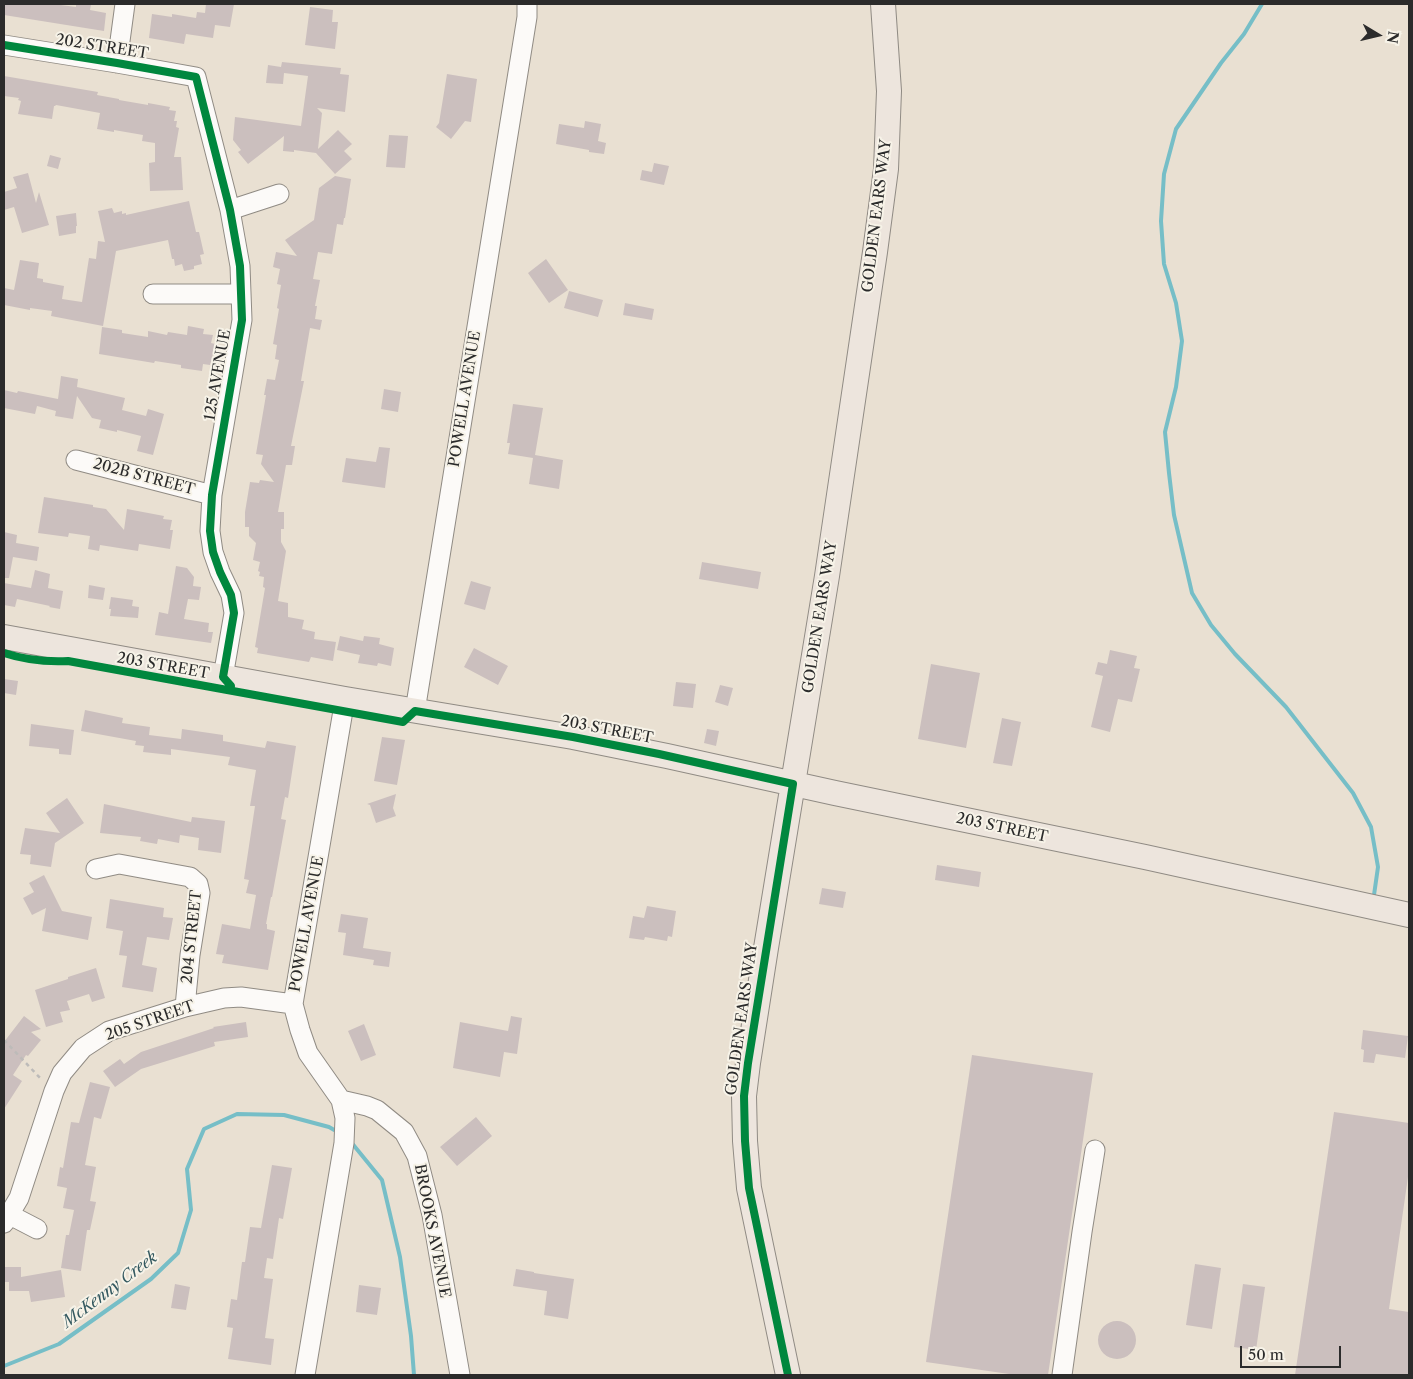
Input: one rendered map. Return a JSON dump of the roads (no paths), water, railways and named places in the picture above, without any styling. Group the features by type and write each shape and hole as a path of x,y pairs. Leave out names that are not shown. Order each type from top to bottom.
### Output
{"main road":[{"name":"GOLDEN EARS WAY","path":"788,1375 749,1188 744,1096 752,1034 827,576 874,262 886,168 889,91 883,4"},
{"name":"203 STREET","path":"4,637 346,699 573,737 1145,857 1409,915"}],"street":[{"path":"117,63 125,4"},
{"name":"POWELL AVENUE","path":"415,711 528,4"},
{"name":"202 STREET","path":"4,45 196,77"},
{"name":"125 AVENUE","path":"196,77 230,210 240,266 242,320 212,495 210,532 213,552 231,596 234,612 223,677"},
{"path":"230,210 279,194"},
{"path":"153,294 241,294"},
{"name":"202B STREET","path":"76,460 212,495"},
{"name":"POWELL AVENUE","path":"305,1375 344,1143 345,1118 341,1100 308,1053 293,1004 346,699"},
{"name":"204 STREET","path":"96,869 118,864 190,877 198,884 200,893 190,955 185,1007"},
{"name":"205 STREET","path":"7,1219 19,1198 54,1091 62,1073 83,1048 109,1031 185,1007 224,998 241,997 293,1004"},
{"name":"BROOKS AVENUE","path":"341,1100 378,1110 404,1132 417,1156 432,1215 460,1375"},
{"path":"1062,1375 1095,1150"},
{"path":"7,1219 37,1229"}],"waterway":[{"path":"1262,4 1244,34 1221,63 1176,129 1164,174 1161,221 1164,264 1176,303 1182,341 1176,387 1165,432 1174,515 1192,593 1211,625 1235,654 1286,707 1353,793 1371,827 1378,867 1374,895"},
{"name":"McKenny Creek","path":"4,1366 59,1344 151,1279 178,1253 191,1210 187,1169 204,1129 237,1114 284,1115 329,1127 336,1131"},
{"name":"McKenny Creek","path":"351,1142 382,1180 400,1257 411,1336 414,1375"}]}
